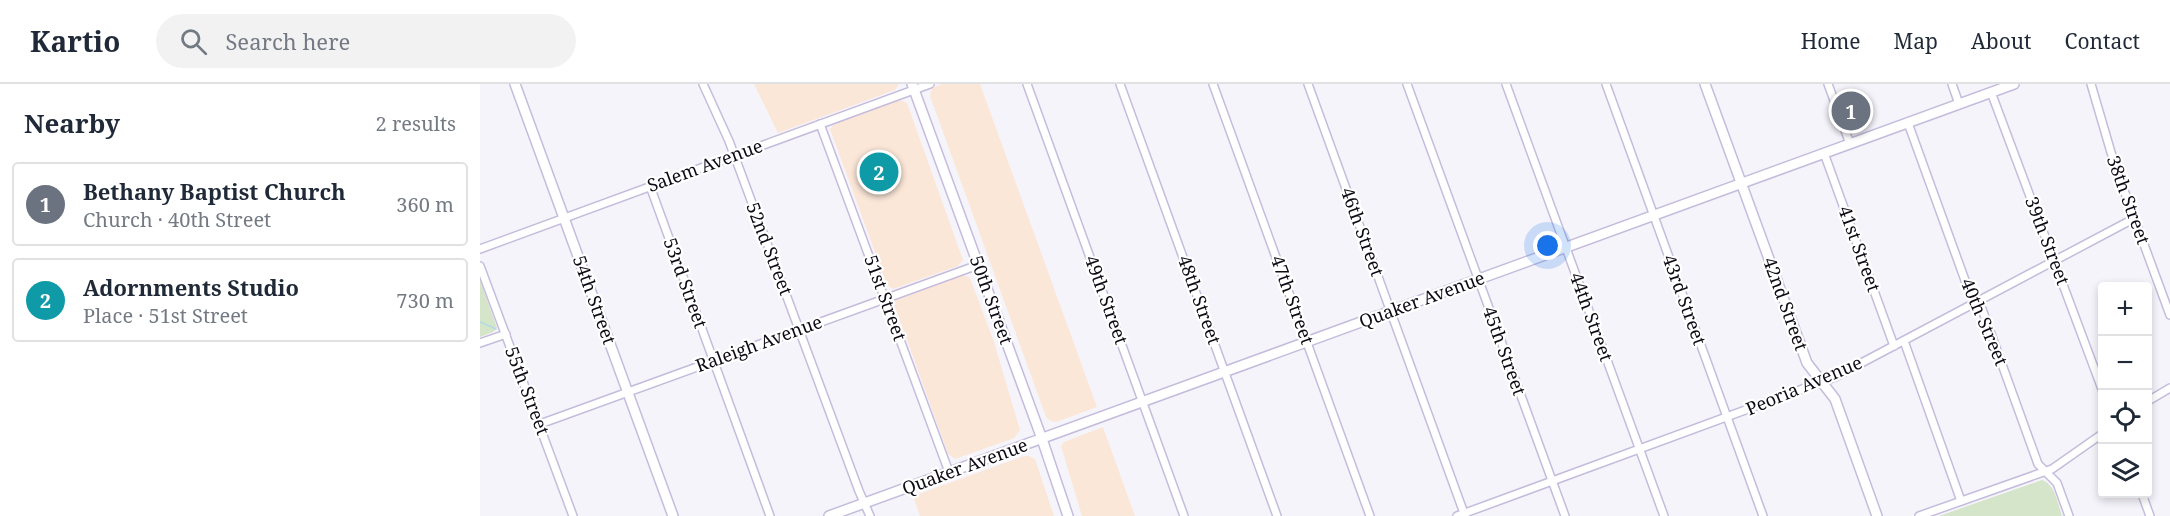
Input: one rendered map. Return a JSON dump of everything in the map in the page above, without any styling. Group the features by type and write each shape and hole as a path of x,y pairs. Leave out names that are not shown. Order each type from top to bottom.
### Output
{"main road":[{"name":"54th Street","path":"515,84 673,516"},
{"name":"42nd Street","path":"1705,84 1807,363 1834,399 1877,516"},
{"name":"Quaker Avenue","path":"829,516 2014,84"},
{"name":"50th Street","path":"913,87 1068,516"}],"street":[{"name":"52nd Street","path":"703,84 734,155 870,516"},
{"name":"Salem Avenue","path":"480,249 820,124 913,87 930,84"},
{"name":"49th Street","path":"1027,84 1184,516"},
{"name":"48th Street","path":"1120,84 1278,516"},
{"name":"47th Street","path":"1213,84 1370,516"},
{"name":"46th Street","path":"1308,84 1462,515"},
{"name":"45th Street","path":"1407,84 1565,516"},
{"name":"44th Street","path":"1506,84 1664,516"},
{"name":"43rd Street","path":"1606,84 1763,516"},
{"path":"1828,84 1850,144"},
{"path":"1952,84 1959,104"},
{"name":"38th Street","path":"2091,84 2115,166 2170,315"},
{"name":"39th Street","path":"1991,92 2098,376"},
{"name":"40th Street","path":"1908,123 1970,294 1982,309 2038,464 2057,483 2069,516"},
{"name":"51st Street","path":"820,124 950,472"},
{"name":"41st Street","path":"1824,153 1894,346"},
{"name":"53rd Street","path":"650,186 770,516"},
{"name":"Peoria Avenue","path":"1462,515 1822,383 2134,218"},
{"name":"Raleigh Avenue","path":"540,424 978,265"},
{"name":"55th Street","path":"480,266 573,516"},
{"path":"480,343 506,334"},
{"path":"1904,340 1961,501"},
{"path":"2152,399 2170,388"},
{"path":"1919,516 2052,469 2098,437"},
{"path":"2143,498 2150,516"}],"shaded area":[{"path":"754,84 899,84 895,90 778,133"},
{"path":"942,84 980,84 1097,407 1056,422 1046,417 930,96 932,88"},
{"path":"900,100 907,103 963,260 958,266 893,289 887,285 830,129 835,123"},
{"path":"962,275 969,277 972,283 994,342 1020,430 1014,438 955,459 948,454 894,304 899,298"},
{"path":"1103,427 1135,516 1082,516 1061,446 1064,442"},
{"path":"1024,456 1035,459 1054,516 920,516 913,496"}],"green space":[{"path":"480,280 497,328 480,337"},
{"path":"2042,480 2053,490 2062,516 1939,516"}],"waterway":[{"path":"480,322 496,329"}],"place":[{"name":"Bethany Baptist Church","path":"1851,111"},
{"name":"Adornments Studio","path":"879,172"}]}
